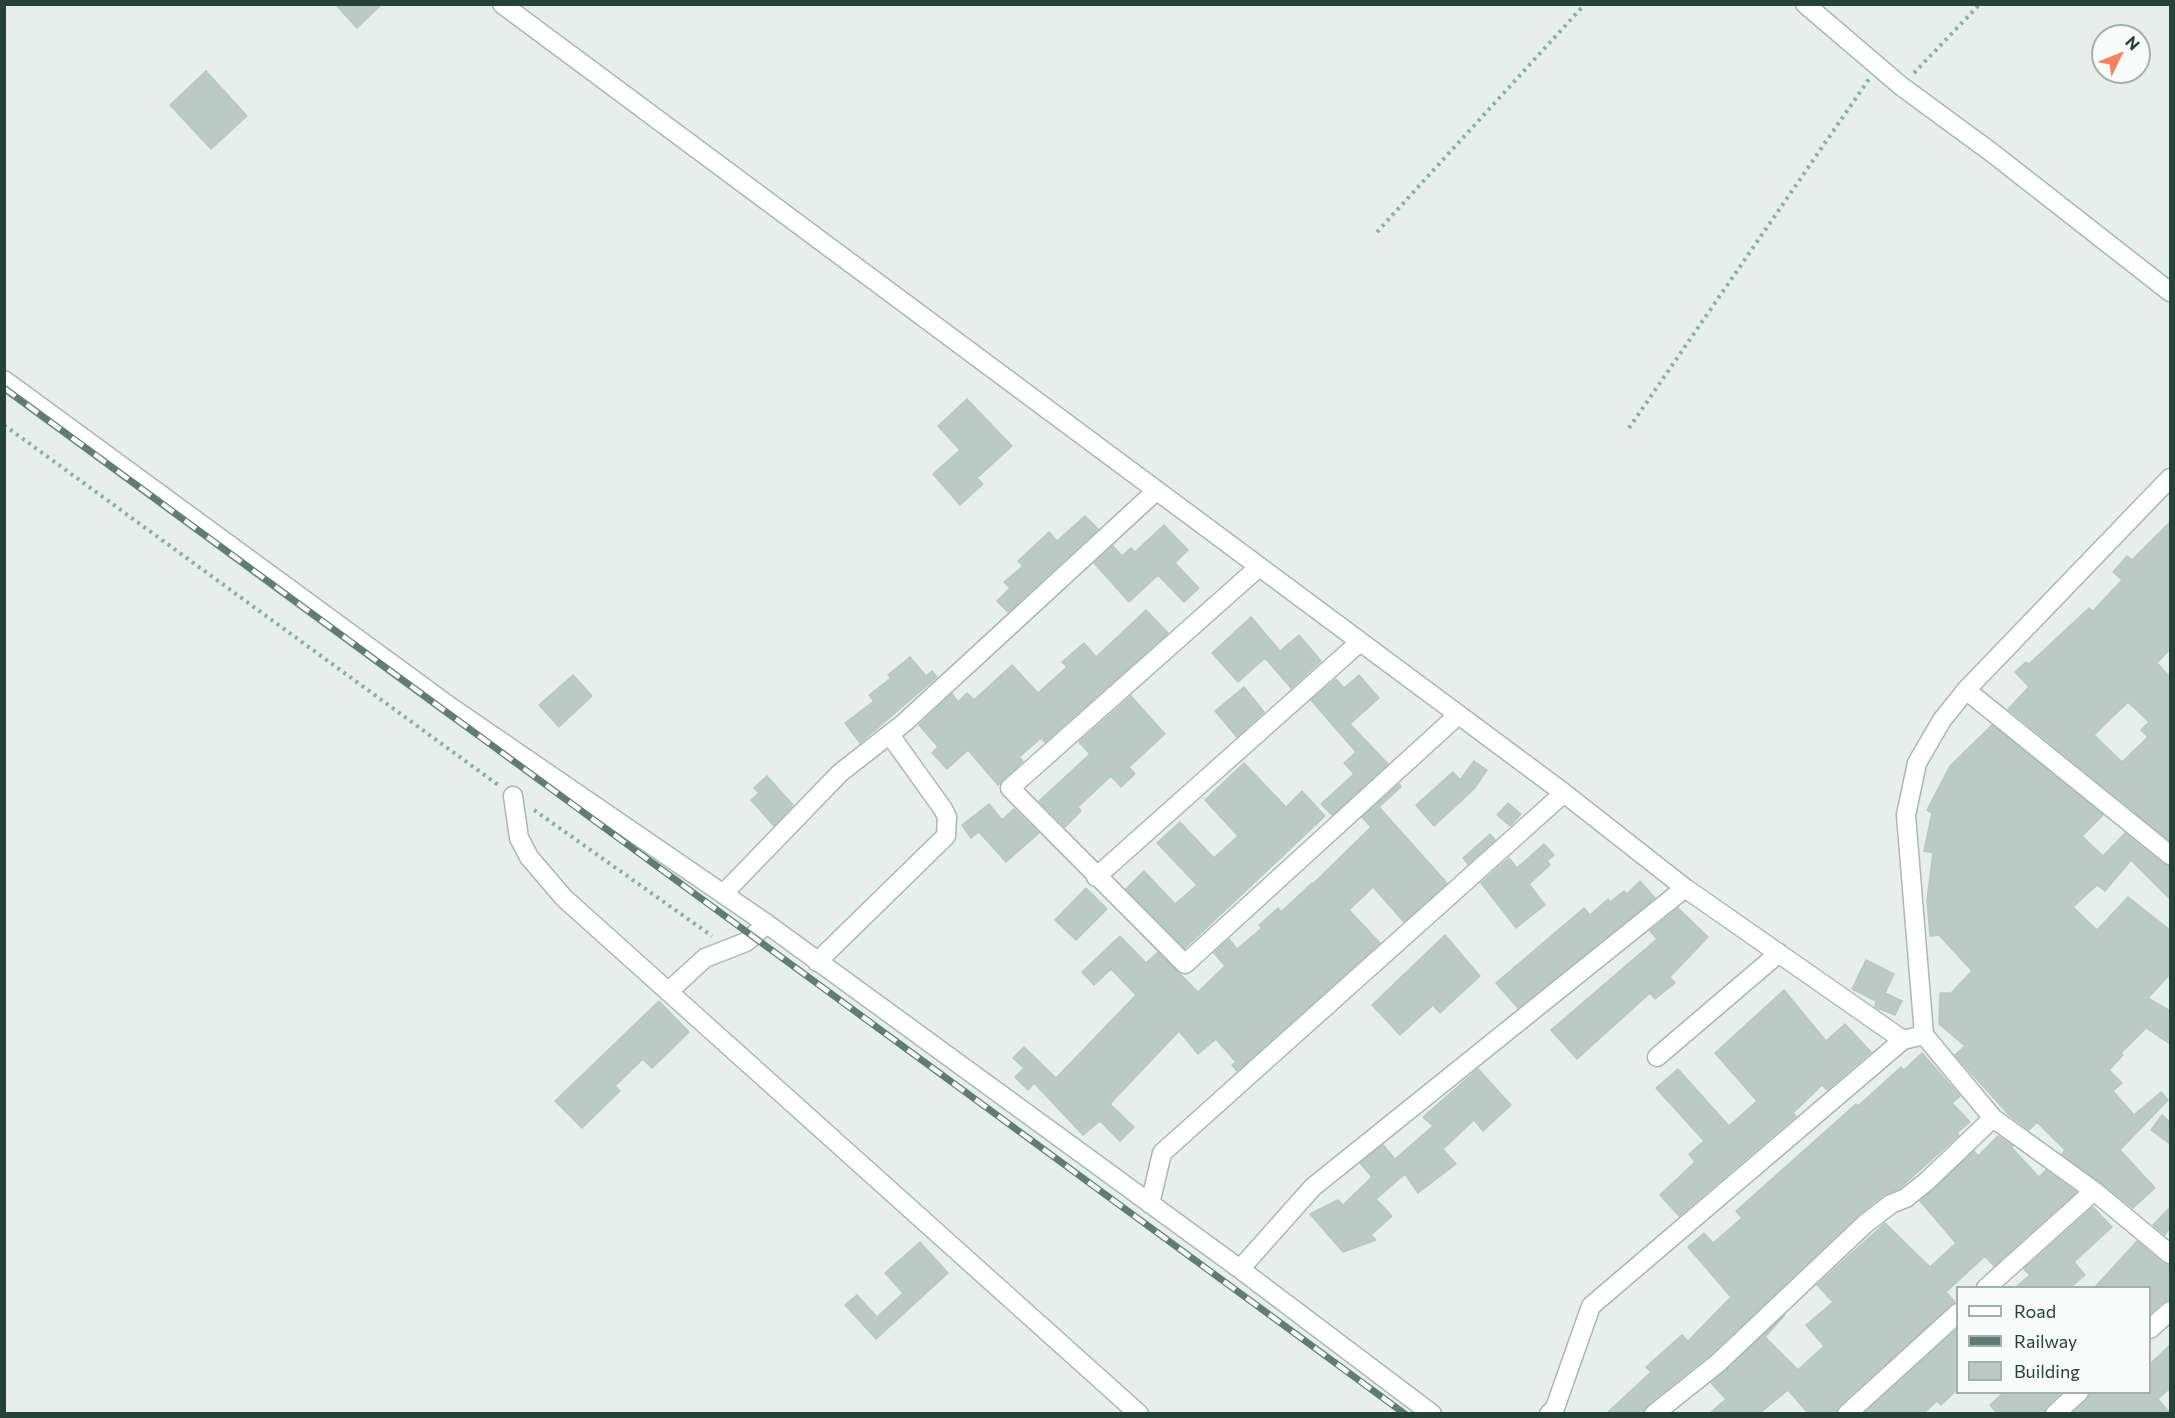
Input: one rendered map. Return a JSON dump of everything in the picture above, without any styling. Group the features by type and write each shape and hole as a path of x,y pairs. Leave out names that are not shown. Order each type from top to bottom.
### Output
{"street":[{"path":"501,4 1564,793 1684,888 1903,1040"},
{"path":"1805,4 1901,86 2170,292"},
{"path":"4,380 452,708 767,924 1240,1269 1432,1413"},
{"path":"2170,478 1966,690 1942,720 1917,763 1906,815 1924,1035 1993,1118 2094,1191 2170,1254"},
{"path":"723,894 819,793 890,735 1156,491"},
{"path":"1259,567 1010,788 1185,964 1458,715"},
{"path":"1096,876 1360,642"},
{"path":"1966,690 2170,855"},
{"path":"817,962 946,836 947,818 943,808 890,735"},
{"path":"1150,1204 1162,1154 1564,793"},
{"path":"513,796 519,838 541,875 1139,1413"},
{"path":"1240,1269 1313,1187 1684,888"},
{"path":"669,991 705,958 746,942 767,924"},
{"path":"1657,1057 1779,953"},
{"path":"1549,1413 1555,1408 1591,1306 1903,1040 1924,1035"},
{"path":"1654,1413 1718,1363 1874,1217 1927,1181 1993,1118"},
{"path":"1987,1286 2094,1191"},
{"path":"2151,1328 2170,1311"},
{"path":"1847,1413 1956,1315"},
{"path":"2055,1413 2077,1394"}],"path":[{"path":"1377,232 1585,4"},
{"path":"1901,86 1980,4"},
{"path":"1629,428 1878,66"},
{"path":"4,425 513,796 728,948"}],"building":[{"path":"335,4 382,4 357,28"},
{"path":"206,71 247,116 211,149 170,105"},
{"path":"967,399 1012,446 977,478 983,484 960,505 933,474 960,450 938,426"},
{"path":"1085,516 1098,529 1008,612 997,601 1010,588 1004,582 1023,566 1018,561 1049,532 1057,541"},
{"path":"2170,522 2170,649 2157,663 2170,677 2170,841 2008,709 2029,687 2015,672 2026,662 2029,664 2089,608 2093,611 2122,580 2113,572 2127,556 2132,560","holes":["2128,702 2149,722 2141,730 2148,737 2122,762 2094,735"]},
{"path":"1164,525 1188,550 1175,563 1199,588 1184,602 1158,575 1129,602 1094,563 1113,546 1122,556 1131,548 1135,552"},
{"path":"1146,610 1168,633 1045,742 1041,738 1019,757 1023,761 998,785 968,750 947,769 932,753 938,747 919,725 952,694 958,702 967,693 974,700 1012,665 1038,693 1067,667 1062,662 1084,643 1096,657"},
{"path":"1251,617 1280,651 1299,635 1321,661 1291,688 1265,658 1238,682 1212,653"},
{"path":"910,657 926,676 932,671 937,677 860,743 845,723 874,701 869,695 891,678 888,675"},
{"path":"573,675 592,696 559,727 539,705"},
{"path":"1359,675 1379,698 1350,724 1388,764 1332,815 1321,804 1354,774 1344,763 1356,752 1311,700 1336,679 1344,688"},
{"path":"1244,687 1264,712 1237,737 1215,711"},
{"path":"1131,696 1165,734 1129,767 1135,774 1121,787 1111,776 1078,807 1081,811 1065,827 1039,801 1090,754 1079,742"},
{"path":"1992,725 2103,815 2082,836 2103,856 2125,833 2163,864 2170,866 2170,899 2131,860 2105,891 2097,885 2073,907 2097,930 2128,897 2170,930 2170,974 2148,998 2170,1011 2170,1044 2146,1028 2121,1053 2123,1055 2109,1070 2122,1083 2113,1091 2134,1115 2161,1092 2168,1100 2120,1150 2155,1188 2133,1208 2062,1154 2065,1150 2037,1122 2029,1130 2009,1115 1955,1055 1965,1046 1939,1024 1940,993 1951,993 1972,971 1939,935 1930,936 1927,900 1933,853 1924,851 1932,813 1927,810 1950,766"},
{"path":"1474,761 1487,770 1474,789 1434,826 1416,805 1453,772 1460,780"},
{"path":"1244,763 1286,807 1302,791 1325,816 1185,948 1126,889 1144,871 1175,904 1197,885 1157,843 1180,822 1214,858 1238,836 1205,800"},
{"path":"767,776 793,805 774,826 751,800 759,793 754,788"},
{"path":"1399,784 1401,787 1379,807 1447,883 1404,922 1373,887 1349,910 1380,943 1237,1071 1232,1065 1236,1062 1216,1039 1198,1054 1179,1031 1110,1104 1134,1127 1120,1141 1100,1121 1083,1135 1034,1083 1028,1090 1015,1077 1024,1068 1013,1058 1024,1047 1056,1078 1136,995 1111,969 1094,985 1082,972 1120,936 1146,963 1158,952 1198,992 1225,966 1214,953 1229,939 1237,949 1262,928 1259,925 1278,908 1281,912 1313,884 1371,827 1362,817"},
{"path":"1508,803 1521,814 1510,826 1497,815"},
{"path":"989,804 1002,820 1014,809 1039,833 1006,862 979,832 971,838 962,825"},
{"path":"1490,834 1495,840 1468,864 1463,858"},
{"path":"1544,844 1554,855 1547,861 1550,865 1529,884 1545,905 1516,928 1481,883 1509,858 1517,868"},
{"path":"1640,881 1655,898 1518,1008 1496,983 1584,908 1590,915 1608,899 1610,902 1624,891 1627,894"},
{"path":"1086,888 1107,909 1076,940 1055,920"},
{"path":"1678,908 1708,937 1670,977 1675,983 1655,999 1650,993 1577,1059 1551,1030 1657,939 1650,931"},
{"path":"1445,935 1480,976 1440,1013 1433,1005 1400,1035 1372,1005"},
{"path":"1866,960 1894,974 1885,993 1902,1001 1895,1015 1875,1007 1876,1001 1852,989"},
{"path":"1784,990 1826,1041 1845,1024 1871,1052 1827,1090 1822,1085 1793,1113 1796,1116 1679,1216 1660,1195 1695,1162 1689,1154 1704,1141 1656,1088 1678,1069 1729,1126 1757,1101 1715,1053"},
{"path":"659,1001 689,1032 652,1068 643,1059 615,1086 620,1091 582,1128 555,1101"},
{"path":"1922,1053 1960,1096 1952,1103 1970,1122 1957,1133 1959,1135 1900,1188 1884,1195 1857,1216 1711,1354 1647,1405 1643,1413 1607,1413 1651,1372 1646,1367 1682,1335 1688,1341 1731,1297 1688,1247 1704,1233 1713,1243 1742,1218 1736,1211 1856,1104 1858,1106 1901,1067 1904,1070"},
{"path":"1478,1069 1511,1105 1483,1131 1474,1120 1443,1149 1456,1164 1418,1193 1405,1174 1376,1199 1392,1216 1371,1235 1376,1240 1343,1252 1310,1214 1338,1200 1343,1205 1372,1177 1360,1163 1383,1145 1395,1159 1433,1126 1423,1117"},
{"path":"2162,1115 2170,1122 2170,1144 2151,1130"},
{"path":"1998,1136 2013,1146 2012,1148 2039,1177 2046,1170 2076,1192 1994,1266 1985,1256 1946,1292 1955,1302 1839,1406 1836,1413 1808,1413 1788,1390 1760,1413 1710,1413 1726,1399 1711,1383 1785,1315 1765,1337 1798,1370 1824,1346 1806,1325 1833,1302 1817,1285 1885,1223 1930,1267 1956,1243 1920,1201 1974,1151 1978,1156"},
{"path":"2093,1207 2112,1227 2074,1262 2085,1275 2072,1286 2017,1286 2030,1275 2024,1269"},
{"path":"2170,1207 2170,1227 2165,1235 2153,1225"},
{"path":"2137,1241 2163,1263 2170,1265 2170,1300 2163,1302 2151,1313 2151,1286 2096,1286"},
{"path":"920,1242 948,1273 876,1339 845,1305 857,1295 877,1317 903,1293 885,1273"},
{"path":"1956,1330 1956,1391 1941,1405 1937,1401 1924,1413 1864,1413"},
{"path":"2170,1345 2170,1388 2158,1399 2170,1413 2072,1413 2087,1400 2089,1394 2151,1394 2151,1363"},
{"path":"2002,1394 2060,1394 2047,1406 2044,1413 1997,1413 1990,1405"}],"railway":[{"path":"4,388 1405,1414"}]}
